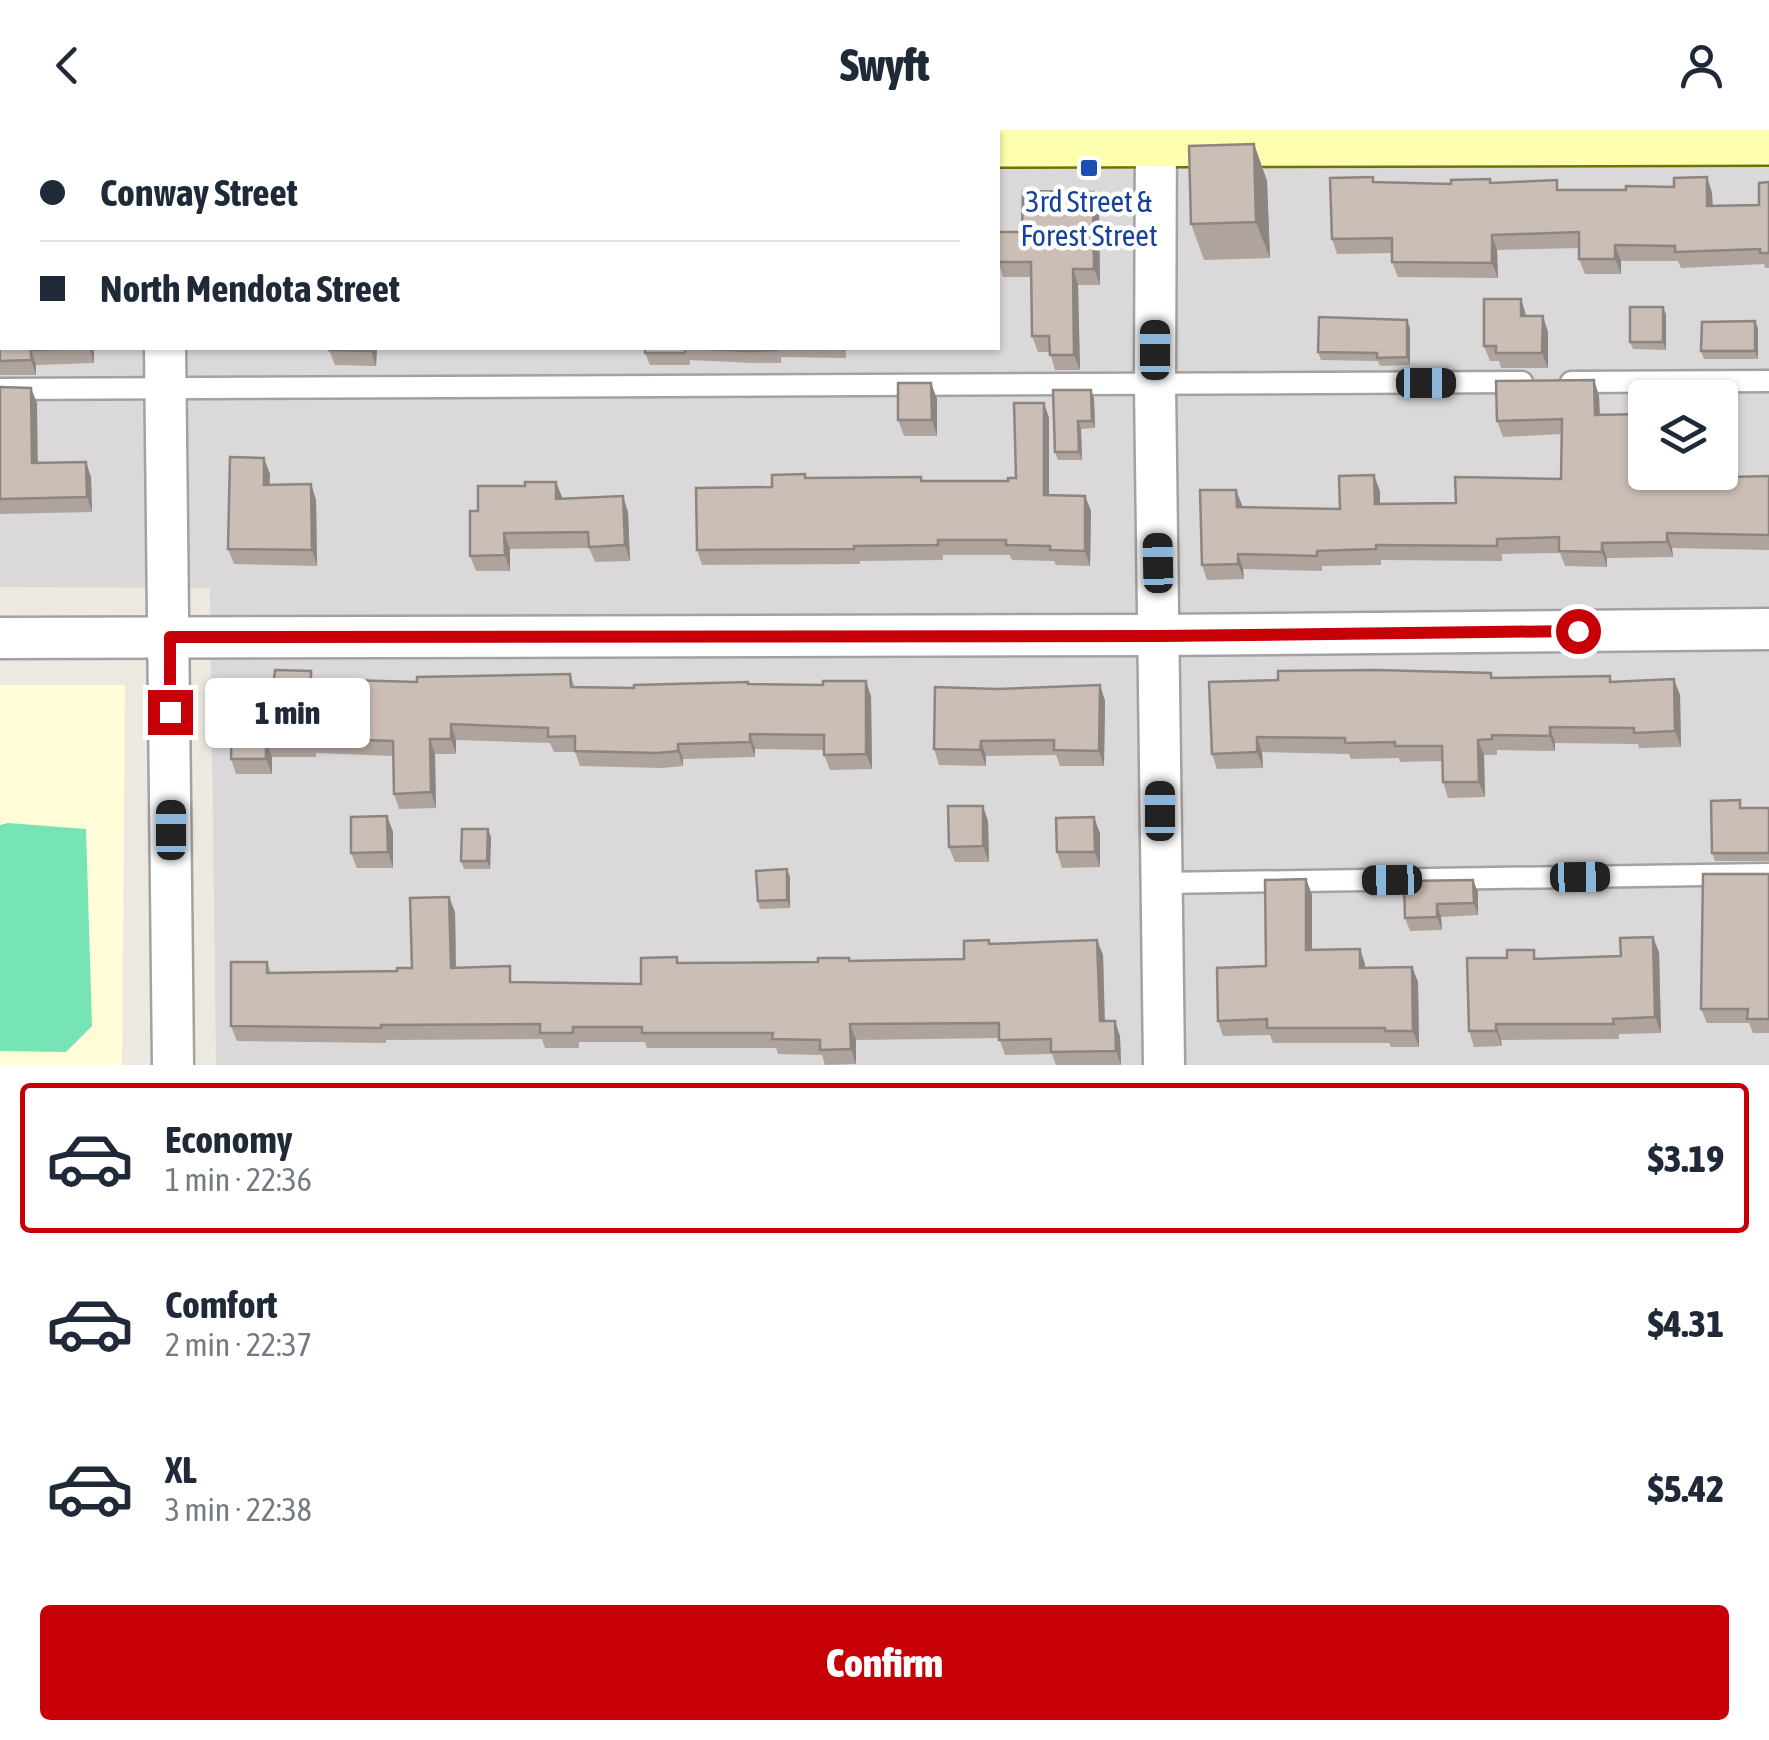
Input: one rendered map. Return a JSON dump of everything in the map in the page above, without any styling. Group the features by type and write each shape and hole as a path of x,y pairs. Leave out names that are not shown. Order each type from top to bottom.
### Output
{"street":[{"path":"1156,135 1155,385 1164,1065"},
{"path":"1000,139 1156,135 1769,137"},
{"path":"165,350 174,1065"},
{"path":"0,638 1159,636 1769,629"}],"lane":[{"path":"0,389 1769,380"},
{"path":"1161,883 1769,874"}],"shaded area":[{"path":"1769,157 1769,1065 216,1065 210,588 0,587 0,350 1000,350 1000,158"},
{"path":"0,685 125,685 122,1065 0,1065"}],"green space":[{"path":"0,825 86,829 92,1026 66,1052 0,1051"}],"building":[{"path":"1254,144 1256,222 1191,224 1189,146"},
{"path":"1373,177 1373,182 1451,184 1451,180 1557,180 1557,190 1626,190 1626,186 1674,187 1674,178 1707,177 1707,206 1759,205 1759,183 1769,182 1769,253 1760,253 1760,249 1675,252 1675,246 1615,245 1615,259 1579,259 1579,232 1492,235 1492,263 1392,262 1392,238 1332,239 1330,178"},
{"path":"1023,191 1093,192 1094,269 1073,269 1074,355 1050,355 1049,336 1032,336 1031,262 1000,262 1000,232 1022,232"},
{"path":"1484,299 1521,299 1521,316 1543,316 1542,353 1496,353 1496,346 1484,346"},
{"path":"1630,307 1663,307 1663,342 1630,342"},
{"path":"1319,317 1407,320 1407,357 1318,352"},
{"path":"1755,321 1755,351 1701,351 1702,322"},
{"path":"0,350 31,350 31,360 0,361"},
{"path":"645,350 685,350 685,353"},
{"path":"1594,380 1595,415 1628,414 1628,490 1738,490 1738,477 1769,476 1769,535 1667,533 1667,542 1602,543 1602,552 1559,551 1559,537 1497,539 1497,546 1376,545 1376,549 1317,551 1317,556 1238,554 1238,564 1202,565 1200,490 1236,490 1237,507 1340,509 1339,476 1374,475 1375,504 1456,503 1455,477 1561,479 1562,419 1497,421 1496,381"},
{"path":"898,383 931,383 932,420 898,420"},
{"path":"0,387 31,388 32,463 86,462 87,497 0,499"},
{"path":"1053,390 1091,390 1092,421 1078,421 1079,452 1055,452"},
{"path":"1014,403 1044,403 1044,495 1085,496 1085,551 1006,545 1006,540 938,540 938,545 854,549 697,550 696,488 772,487 772,475 921,477 921,481 1016,478"},
{"path":"230,457 264,458 264,485 311,484 312,550 228,549"},
{"path":"525,482 556,482 556,499 623,496 625,545 589,547 588,532 504,533 505,555 470,556 470,511 478,511 478,486 525,486"},
{"path":"275,670 311,671 311,679 417,682 417,677 570,674 571,687 748,682 823,685 823,681 866,681 866,754 824,755 824,735 750,734 750,742 678,744 678,751 575,751 575,736 548,737 548,728 451,724 451,739 430,739 431,792 394,794 393,741 310,738 310,742 266,742 266,759 231,759 233,680 274,680"},
{"path":"1278,671 1491,673 1491,678 1610,676 1610,682 1674,679 1675,731 1634,733 1634,728 1550,727 1550,736 1492,735 1492,739 1478,740 1479,782 1443,782 1442,746 1345,743 1345,738 1257,737 1257,752 1212,754 1209,682 1278,680"},
{"path":"1100,685 1099,751 1054,750 1054,740 981,741 980,750 934,749 935,687"},
{"path":"1740,800 1740,808 1769,808 1769,853 1712,853 1711,801"},
{"path":"948,806 983,806 983,846 949,847"},
{"path":"387,816 388,852 351,853 351,817"},
{"path":"1094,817 1095,852 1057,852 1056,818"},
{"path":"462,829 488,829 487,861 461,861"},
{"path":"787,869 787,900 758,901 756,871"},
{"path":"1703,874 1769,874 1769,1019 1747,1019 1748,1009 1701,1009"},
{"path":"1306,879 1306,950 1360,949 1360,968 1412,967 1413,1031 1267,1028 1267,1019 1218,1021 1217,968 1266,966 1265,880"},
{"path":"1473,880 1474,903 1437,904 1437,917 1405,918 1404,881"},
{"path":"449,897 451,968 510,966 510,982 641,984 641,958 677,957 677,963 818,962 818,958 964,959 964,941 989,940 989,944 1097,940 1100,1021 1115,1021 1116,1051 1051,1052 1051,1039 999,1040 999,1023 850,1024 851,1049 820,1050 820,1040 772,1039 773,1033 642,1033 642,1027 573,1027 573,1033 540,1033 540,1024 231,1026 231,962 267,962 267,973 412,968 410,898"},
{"path":"1653,937 1655,1017 1613,1019 1614,1024 1496,1024 1496,1031 1469,1031 1467,958 1507,958 1507,950 1534,950 1534,959 1621,956 1620,938"}],"place":[{"name":"3rd Street & Forest Street","path":"1089,168"}],"route":[{"path":"170,712 170,637 1159,636 1578,631"}]}
